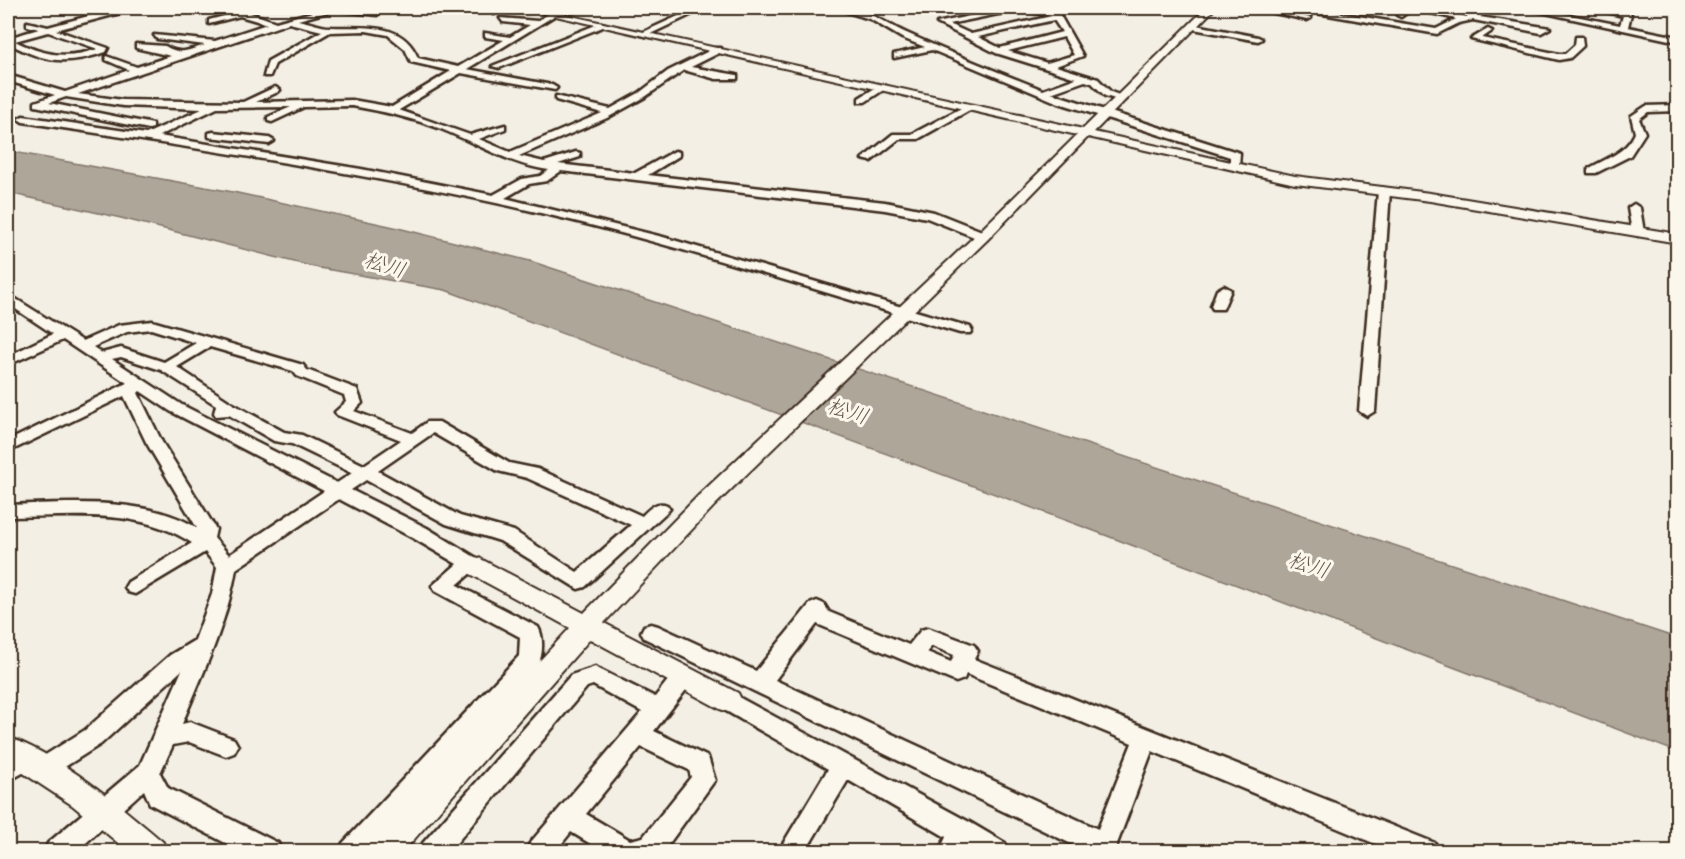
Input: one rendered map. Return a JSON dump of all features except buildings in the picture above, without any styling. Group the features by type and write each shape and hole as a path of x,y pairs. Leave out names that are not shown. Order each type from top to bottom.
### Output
{"street":[{"path":"108,8 183,8"},
{"path":"8,39 52,30 128,8"},
{"path":"222,8 241,10 275,24"},
{"path":"269,141 167,129 38,105 285,21 335,8 377,13"},
{"path":"494,12 504,8"},
{"path":"525,8 1316,184 1384,191 1677,239"},
{"path":"390,109 564,8"},
{"path":"643,33 701,8"},
{"path":"838,8 859,9 932,48 1059,100 1236,155 1234,166"},
{"path":"969,8 985,14"},
{"path":"1048,66 1079,56 1054,12 1018,8 941,23 999,51 1095,81 1108,94 1122,98"},
{"path":"383,852 588,625 716,492 983,236 1211,8"},
{"path":"1254,8 1280,10 1307,18"},
{"path":"1314,8 1311,10 1404,12 1401,15"},
{"path":"1458,8 1481,12"},
{"path":"1381,13 1437,32 1452,26 1456,21 1491,8"},
{"path":"1527,8 1546,10 1650,35 1677,38"},
{"path":"212,22 241,10"},
{"path":"1434,11 1541,31 1546,28"},
{"path":"1607,11 1627,14 1623,28"},
{"path":"66,15 109,23"},
{"path":"969,37 1056,17"},
{"path":"503,20 536,23"},
{"path":"285,21 320,26 327,30 382,30 411,46 414,60 461,69 499,80 552,88"},
{"path":"1424,21 1498,33"},
{"path":"8,39 34,54 64,61 103,51 104,48 81,43 52,30 30,24"},
{"path":"496,66 604,25"},
{"path":"1601,34 1608,25"},
{"path":"1191,27 1258,39"},
{"path":"267,74 271,63 323,35 327,30"},
{"path":"1488,31 1474,39 1559,57 1568,56 1579,46 1579,39"},
{"path":"999,51 1065,34"},
{"path":"241,35 259,38"},
{"path":"488,35 532,52"},
{"path":"157,37 217,44"},
{"path":"139,46 165,49 160,51 183,56"},
{"path":"1563,47 1574,49"},
{"path":"897,56 932,48"},
{"path":"510,156 610,112 642,95 668,75 718,50"},
{"path":"1520,60 1540,53"},
{"path":"1004,60 1016,57"},
{"path":"109,58 133,67 134,72"},
{"path":"982,68 993,64"},
{"path":"682,67 719,77 734,77"},
{"path":"8,78 69,94 123,103 309,107"},
{"path":"1043,93 1085,78"},
{"path":"862,100 883,87"},
{"path":"240,105 275,90"},
{"path":"559,98 610,112"},
{"path":"1046,104 1059,100"},
{"path":"272,119 328,101 361,104 390,109 471,138 522,162 885,206 930,214 983,236"},
{"path":"149,137 216,105"},
{"path":"867,159 897,136 914,137 970,106"},
{"path":"1592,171 1601,164 1628,154 1634,148 1640,133 1634,118 1644,110 1677,108"},
{"path":"417,119 441,112"},
{"path":"23,119 353,170 495,199 660,240 900,314 965,330"},
{"path":"471,138 501,127"},
{"path":"636,177 675,154"},
{"path":"543,166 576,155"},
{"path":"495,199 526,181 543,179 558,168"},
{"path":"1367,411 1384,191"},
{"path":"1634,208 1638,232"},
{"path":"1218,306 1224,290"},
{"path":"8,298 176,408 420,533 471,564 729,701 844,765 957,841 996,852"},
{"path":"83,346 124,328 152,325 298,368 302,373 351,392 354,403 343,412 413,439"},
{"path":"8,361 65,334"},
{"path":"166,368 208,342"},
{"path":"101,358 122,352 166,368 225,404 224,406 280,437 296,439 364,472 453,520 507,536 578,582 661,509"},
{"path":"8,447 138,383"},
{"path":"135,587 205,541 207,535 207,529 154,442 130,393 138,383"},
{"path":"212,425 224,406"},
{"path":"57,852 148,772 202,646 222,594 227,567 433,426 504,467 532,473 644,524"},
{"path":"8,512 69,510 145,516 205,541 227,567"},
{"path":"352,852 530,659 531,633 442,586 471,564"},
{"path":"760,683 817,609 822,618 956,673 961,663 1145,740 1426,852"},
{"path":"651,632 1102,849 1145,740"},
{"path":"21,762 93,737 160,675 202,646"},
{"path":"432,852 579,681 595,676 658,708"},
{"path":"539,852 685,677"},
{"path":"165,736 190,732 226,746"},
{"path":"568,817 628,852 650,848 703,780 700,764 637,734"},
{"path":"21,762 103,810 152,852"},
{"path":"791,852 844,765"},
{"path":"148,772 159,795 269,852"}],"water":[{"name":"松川","path":"8,151 233,192 394,227 530,261 1677,638 1677,752 1089,529 445,290 314,267 121,218 8,193"}]}
